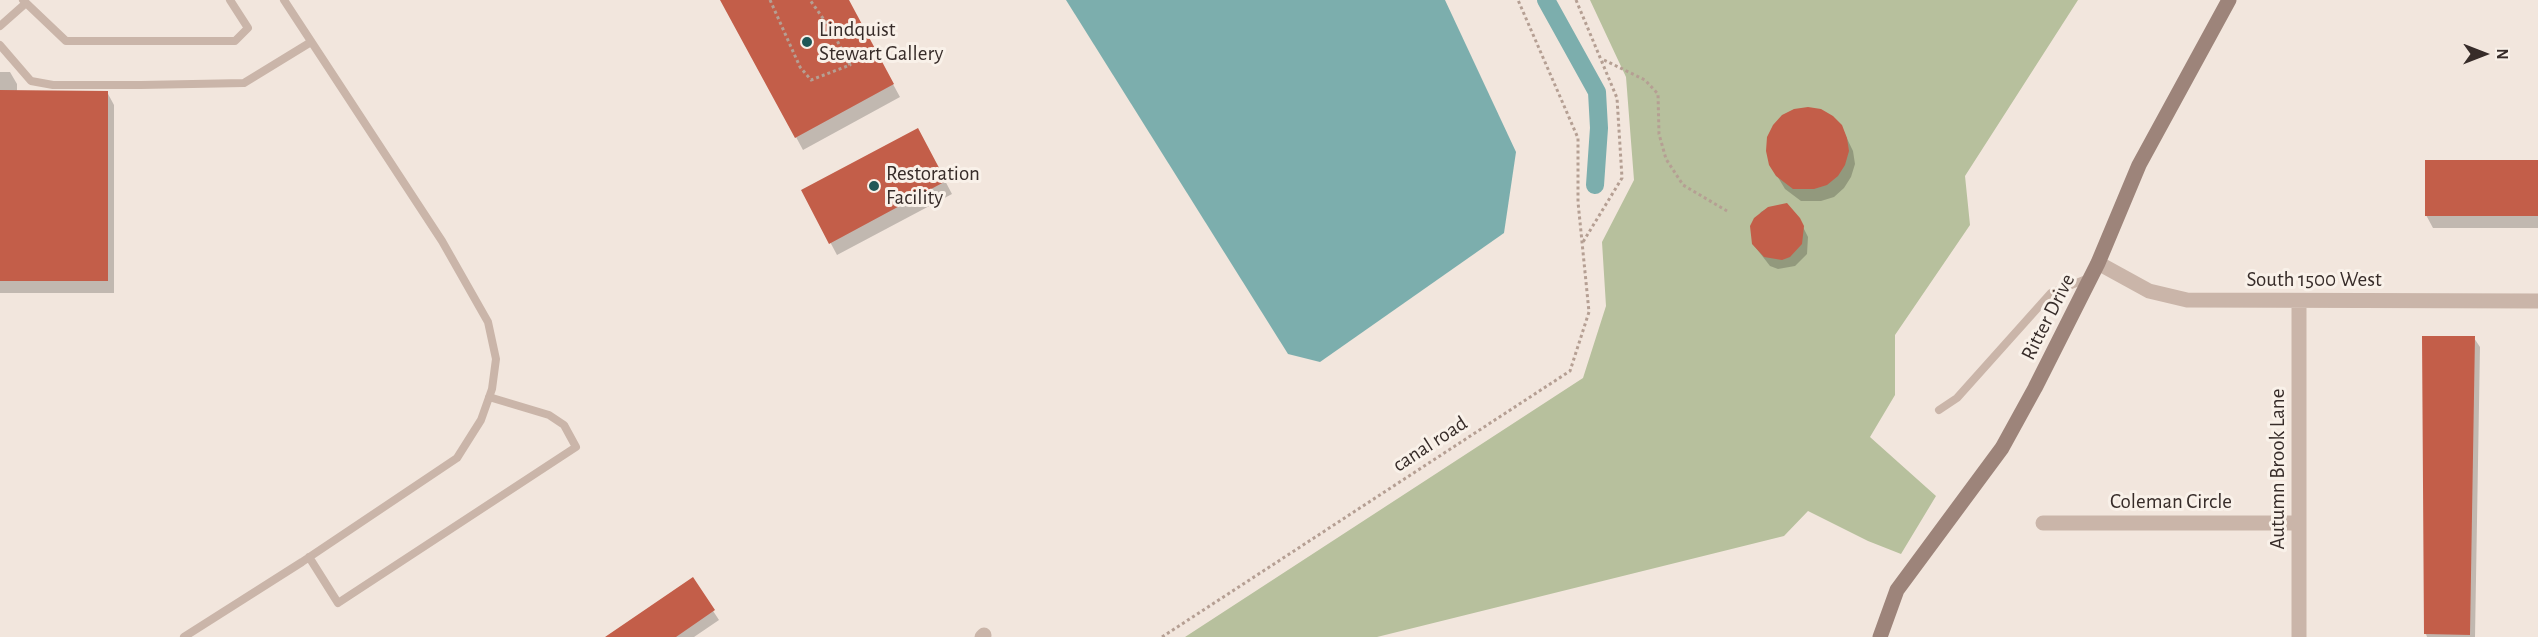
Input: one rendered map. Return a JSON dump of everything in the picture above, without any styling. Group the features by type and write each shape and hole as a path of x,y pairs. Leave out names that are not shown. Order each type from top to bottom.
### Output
{"street":[{"name":"Ritter Drive","path":"1880,637 1904,580 2002,448 2091,278 2139,165 2229,0"},
{"name":"South 1500 West","path":"2098,263 2149,291 2187,300 2538,302"},
{"name":"Autumn Brook Lane","path":"2299,301 2299,637"},
{"name":"Coleman Circle","path":"2043,523 2299,523"}],"lane":[{"path":"0,26 24,2 66,41 235,41 248,28 230,0"},
{"path":"184,637 457,458 481,420 489,397 496,359 488,322 442,242 284,0"},
{"path":"0,45 31,81 53,86 244,83 311,42"},
{"path":"1939,410 1957,398 2051,293 2091,278"},
{"path":"309,557 338,603 576,447 564,424 549,415 489,397"}],"path":[{"path":"770,0 800,67 811,80 849,65 832,31 810,0"},
{"name":"canal road","path":"1162,637 1570,371 1589,312 1578,202 1578,138 1518,0"},
{"path":"1576,0 1603,59 1617,98 1622,178 1582,244"},
{"path":"1603,59 1645,80 1658,94 1659,134 1666,159 1683,185 1727,211"}],"green space":[{"path":"1590,0 2078,0 1965,176 1970,225 1895,335 1895,395 1870,437 1936,496 1901,554 1868,541 1808,511 1784,536 1377,637 1185,637 1583,378 1606,306 1602,242 1634,180 1626,77"}],"water":[{"path":"1066,0 1445,0 1516,152 1504,233 1320,362 1288,354"}],"building":[{"name":"Lindquist Stewart Gallery","path":"720,0 849,0 894,84 795,138"},
{"path":"0,90 108,91 108,281 0,281"},
{"path":"1808,107 1821,109 1842,125 1849,151 1845,165 1838,176 1827,185 1814,189 1793,189 1776,176 1769,165 1766,151 1767,137 1773,125 1782,115 1794,109"},
{"name":"Restoration Facility","path":"918,128 946,181 829,244 801,190"},
{"path":"2425,160 2538,160 2538,216 2425,216"},
{"path":"1787,203 1804,226 1802,244 1790,257 1782,260 1764,257 1752,244 1750,226 1754,218 1768,207"},
{"path":"2422,336 2475,336 2470,635 2424,634"},
{"path":"693,577 715,610 676,637 605,637"}],"waterway":[{"path":"1546,0 1597,92 1599,128 1595,185"}],"place":[{"name":"Lindquist Stewart Gallery","path":"807,42"},
{"name":"Restoration Facility","path":"874,186"}]}
